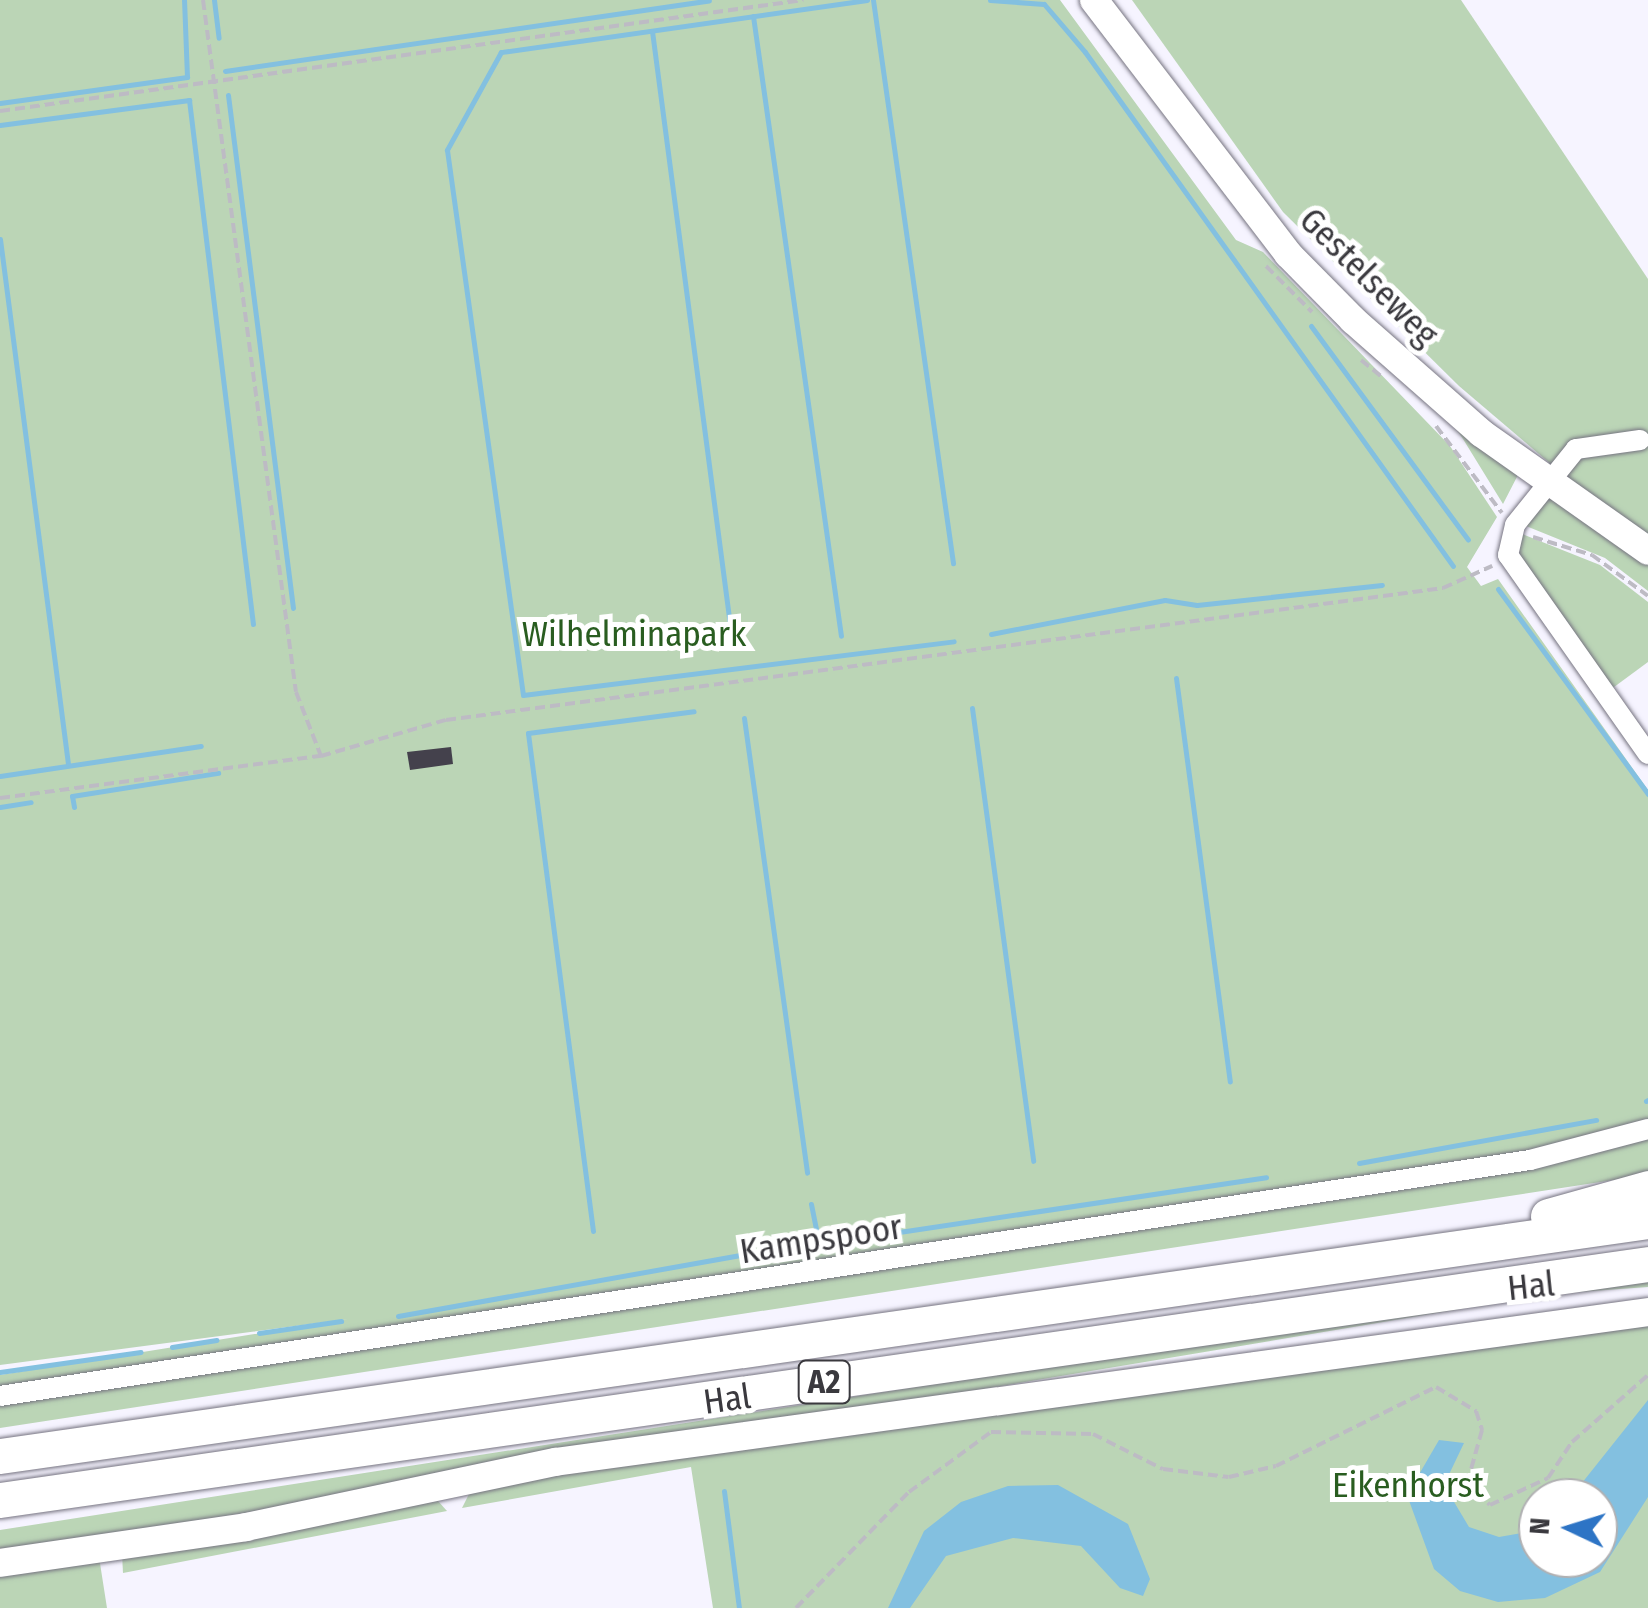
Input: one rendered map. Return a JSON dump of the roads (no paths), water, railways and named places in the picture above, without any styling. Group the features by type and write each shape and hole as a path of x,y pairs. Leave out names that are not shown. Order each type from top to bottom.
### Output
{"highway":[{"name":"A2","path":"1382,1259 1648,1188"},
{"name":"A2","path":"0,1456 1648,1221"},
{"name":"A2","path":"0,1500 1648,1264"}],"street":[{"name":"Gestelseweg","path":"1094,0 1288,254 1436,395 1546,480 1648,551"},
{"path":"1640,440 1576,449 1546,480 1515,524 1508,555 1648,754"},
{"name":"Kampspoor","path":"0,1396 1530,1160 1648,1129"},
{"name":"Hal","path":"0,1563 246,1527 555,1462 1648,1312"}],"water":[{"path":"1648,1400 1648,1497 1618,1544 1618,1478 1586,1478"},
{"path":"1439,1440 1464,1443 1444,1485 1469,1527 1499,1537 1518,1534 1518,1578 1587,1578 1545,1598 1498,1602 1460,1591 1434,1569 1407,1495"},
{"path":"1058,1485 1128,1524 1150,1579 1143,1596 1120,1588 1081,1546 1013,1538 946,1556 910,1608 888,1608 924,1531 961,1502 1008,1486"}],"waterway":[{"path":"0,103 187,77 184,0"},
{"path":"214,0 219,38"},
{"path":"225,71 709,0"},
{"path":"867,0 501,52 447,150 523,695 954,641"},
{"path":"873,0 953,563"},
{"path":"990,0 1044,4 1085,52 1453,566"},
{"path":"753,16 841,636"},
{"path":"652,31 733,648"},
{"path":"228,95 293,608"},
{"path":"0,125 189,100 253,624"},
{"path":"0,239 68,764"},
{"path":"1311,326 1468,540"},
{"path":"991,634 1165,600 1197,605 1382,585"},
{"path":"1498,589 1648,794"},
{"path":"1176,678 1230,1081"},
{"path":"972,708 1033,1161"},
{"path":"593,1231 528,733 694,711"},
{"path":"744,718 807,1173"},
{"path":"0,776 201,746"},
{"path":"74,807 72,796 218,773"},
{"path":"0,807 31,802"},
{"path":"1359,1163 1596,1120"},
{"path":"811,1204 819,1244 1266,1177"},
{"path":"398,1316 770,1250"},
{"path":"259,1333 341,1321"},
{"path":"172,1347 216,1340"},
{"path":"0,1372 141,1352"},
{"path":"724,1491 739,1608"}],"park label":[{"name":"Wilhelminapark","path":"634,634"},
{"name":"Eikenhorst","path":"1408,1485"}]}
